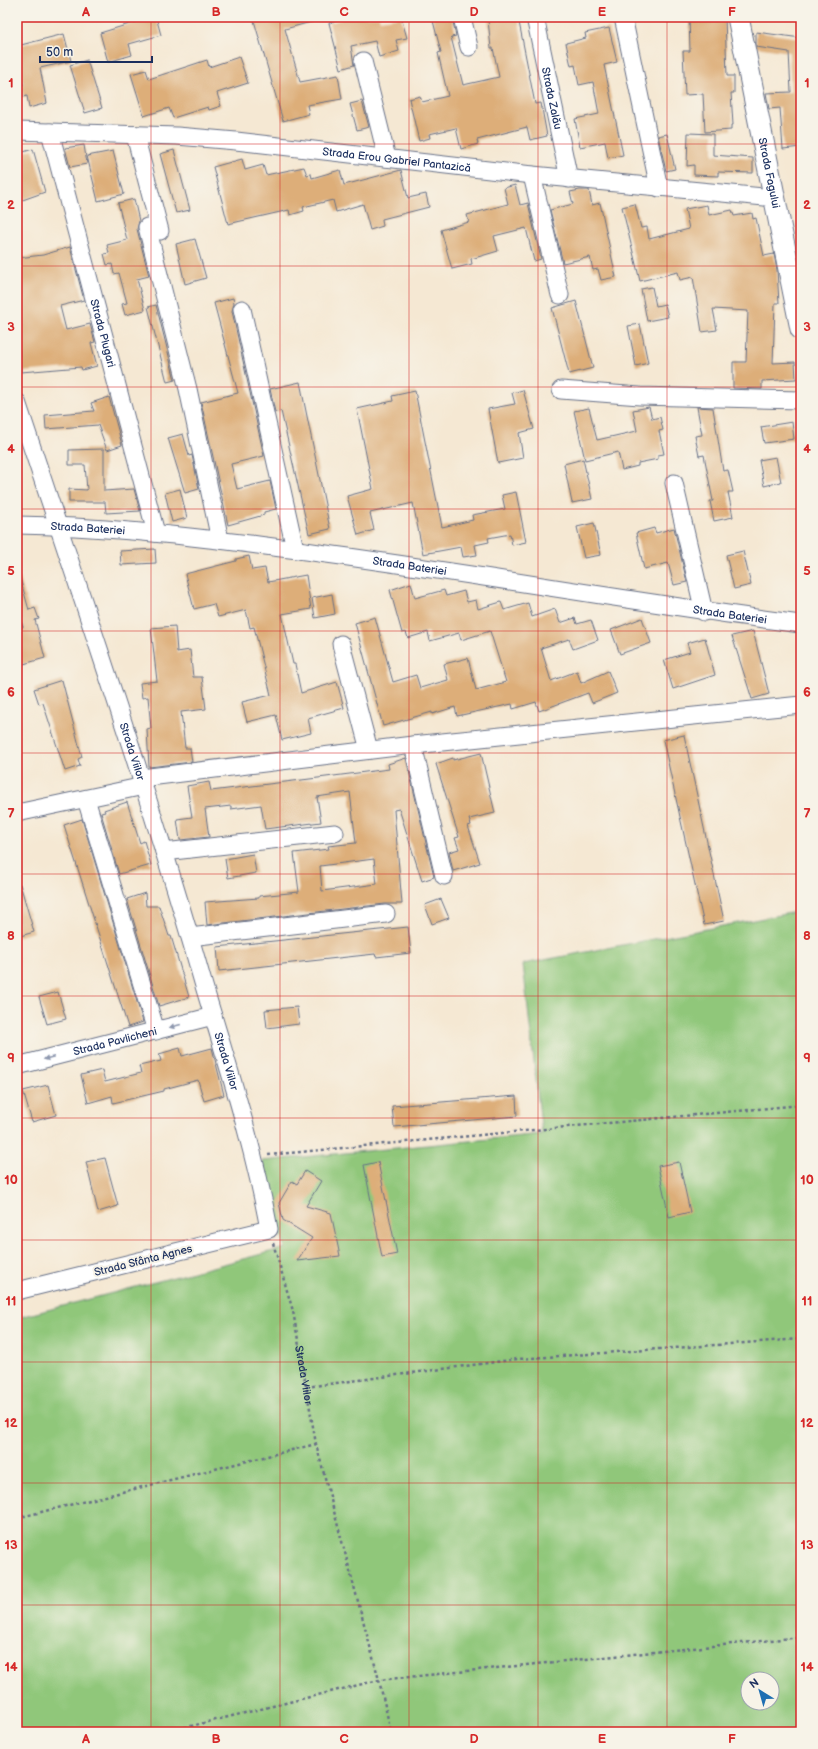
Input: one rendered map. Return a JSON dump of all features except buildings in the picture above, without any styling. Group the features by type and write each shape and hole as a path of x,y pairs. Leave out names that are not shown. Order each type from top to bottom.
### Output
{"street":[{"path":"462,17 469,47"},
{"name":"Strada Zalău","path":"535,17 569,179"},
{"path":"623,17 659,188"},
{"name":"Strada Fagului","path":"738,17 801,329"},
{"path":"363,61 387,158"},
{"name":"Strada Erou Gabriel Pantazică","path":"17,130 236,141 569,179 775,198"},
{"name":"Strada Plugari","path":"50,132 156,533"},
{"path":"135,135 153,229 220,540"},
{"path":"532,175 560,295"},
{"path":"242,309 295,550"},
{"path":"561,390 640,396 801,400"},
{"name":"Strada Viilor","path":"17,402 142,782 190,937 253,1157 268,1229"},
{"path":"674,483 704,612"},
{"name":"Strada Bateriei","path":"17,525 58,526 156,533 220,540 704,612 801,624"},
{"path":"341,644 369,750"},
{"path":"17,813 86,799 142,782 369,750 801,705"},
{"path":"413,745 444,876"},
{"path":"86,799 156,1031"},
{"path":"164,852 335,833"},
{"path":"190,937 386,914"},
{"name":"Strada Pavlicheni","path":"17,1066 213,1016"},
{"name":"Strada Sfânta Agnes","path":"17,1291 268,1229"}],"path":[{"path":"253,1157 801,1104"},
{"name":"Strada Viilor","path":"268,1229 293,1311 316,1444 379,1680 391,1732"},
{"path":"306,1387 518,1359 801,1339"},
{"path":"17,1518 316,1444"},
{"path":"167,1732 379,1680 801,1637"}],"green space":[{"path":"801,911 801,1732 17,1732 17,1318 285,1248 262,1161 542,1134 523,964"}]}
